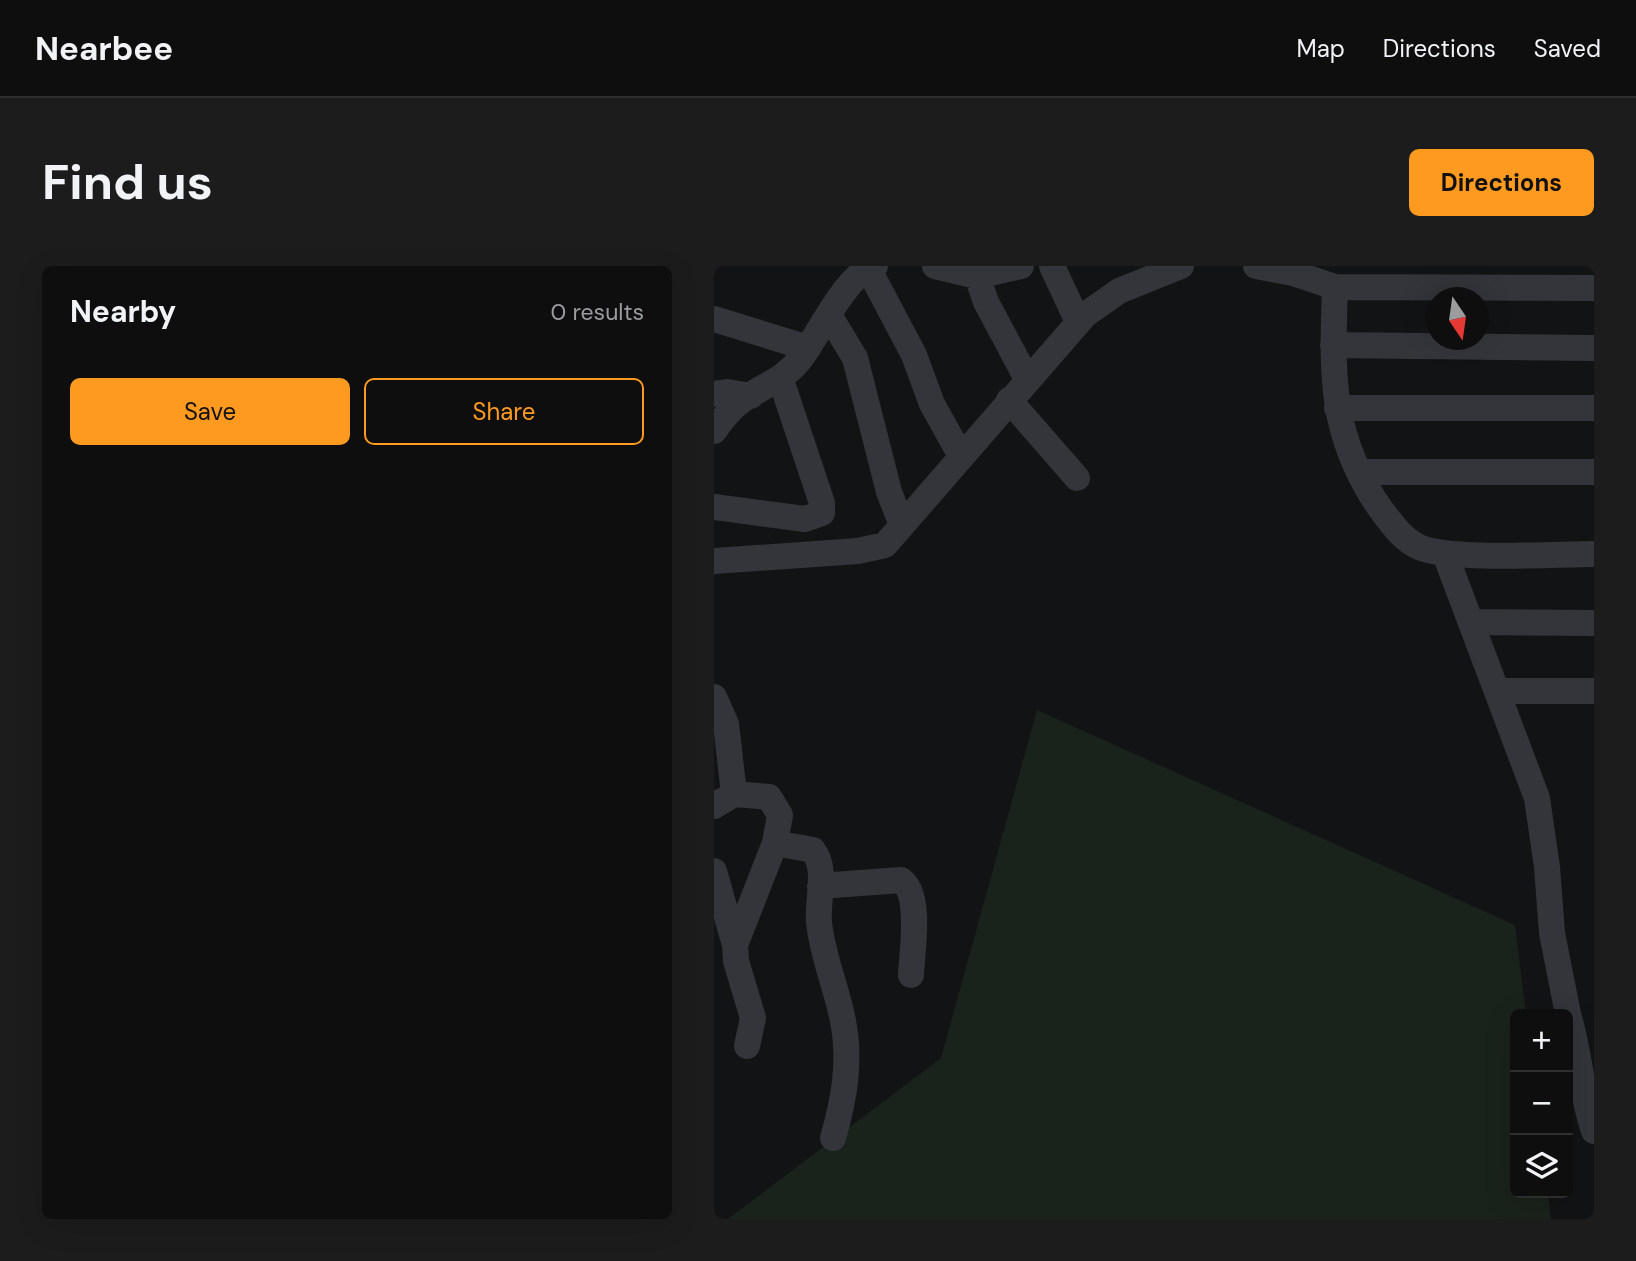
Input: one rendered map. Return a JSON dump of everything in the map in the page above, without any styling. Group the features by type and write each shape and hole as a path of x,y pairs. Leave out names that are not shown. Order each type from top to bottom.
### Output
{"street":[{"path":"935,266 983,272 1021,266"},
{"path":"1052,266 1078,323"},
{"path":"714,561 858,551 885,545 1078,323 1119,291 1181,266"},
{"path":"1256,266 1293,273 1335,288 1594,288"},
{"path":"714,431 743,400 781,380 870,267 914,355 932,404 961,456"},
{"path":"983,272 986,302 1027,379"},
{"path":"1335,288 1331,363 1337,408 1372,497 1398,534 1420,548 1445,554 1594,554"},
{"path":"829,316 855,358 889,492 902,525"},
{"path":"714,319 808,348"},
{"path":"1333,345 1594,348"},
{"path":"714,507 805,519 822,513 822,503 781,380"},
{"path":"714,394 727,392 751,396"},
{"path":"1009,400 1077,478"},
{"path":"1337,408 1594,408"},
{"path":"1360,472 1594,472"},
{"path":"1445,554 1537,798 1548,867 1552,933 1567,1009"},
{"path":"1472,622 1594,623"},
{"path":"1498,691 1594,691"},
{"path":"714,697 726,724 724,800 769,797 780,815 775,843 735,945"},
{"path":"775,843 813,850 820,860 819,924 844,1024 846,1064 845,1097 833,1138"},
{"path":"714,871 752,1018 747,1046"},
{"path":"820,886 901,880 908,885 915,905 911,975"},
{"path":"1573,1029 1579,1048 1585,1103 1594,1131"}],"shaded area":[{"path":"1037,710 1515,925 1525,1009 1510,1009 1510,1198 1549,1198 1551,1219 728,1219 941,1058"}]}
